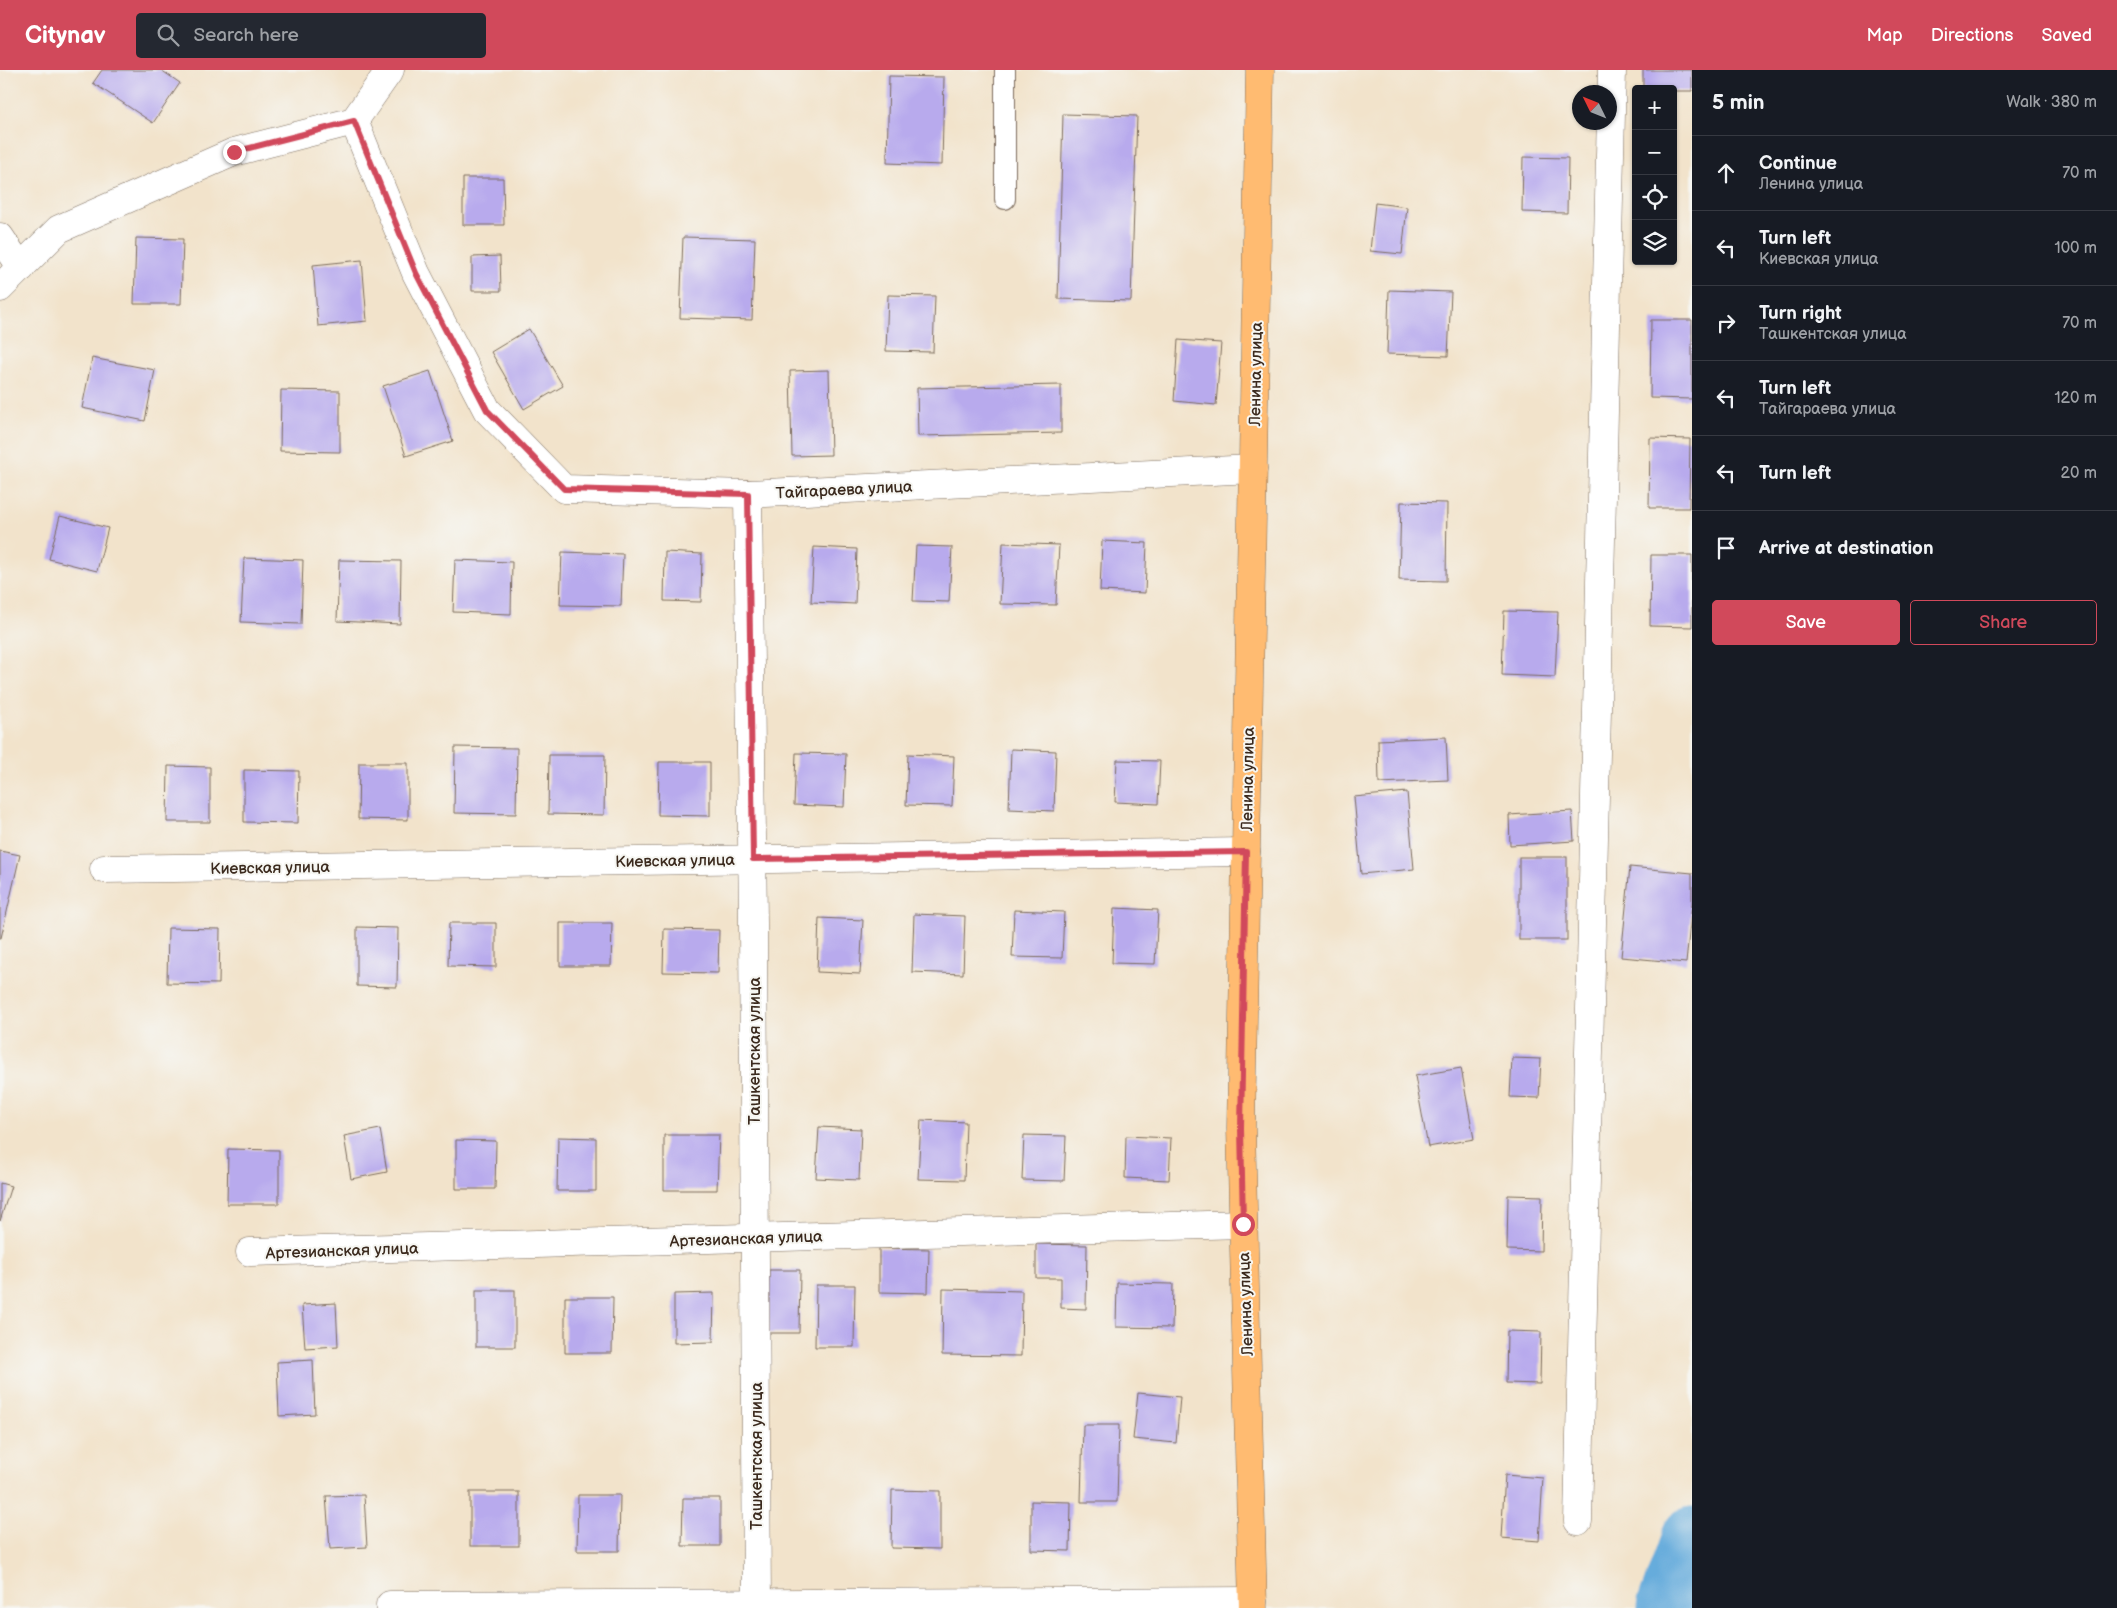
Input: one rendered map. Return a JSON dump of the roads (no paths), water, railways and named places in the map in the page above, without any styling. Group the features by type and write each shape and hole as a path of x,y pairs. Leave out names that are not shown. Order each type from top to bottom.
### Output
{"main road":[{"name":"Ленина улица","path":"1253,1604 1241,1128 1260,70"}],"street":[{"path":"0,288 60,229 234,152 354,121 390,70"},
{"path":"1578,1521 1612,70"},
{"name":"Тайгараева улица","path":"354,121 416,273 487,410 564,489 748,494 1253,470"},
{"path":"0,237 21,268"},
{"name":"Ташкентская улица","path":"748,494 753,859 757,1606"},
{"name":"Киевская улица","path":"104,869 1246,852"},
{"name":"Артезианская улица","path":"250,1252 1243,1224"},
{"path":"390,1605 1253,1604"}],"lane":[{"path":"1005,70 1005,199"}],"waterway":[{"path":"1667,1608 1692,1537"}]}
